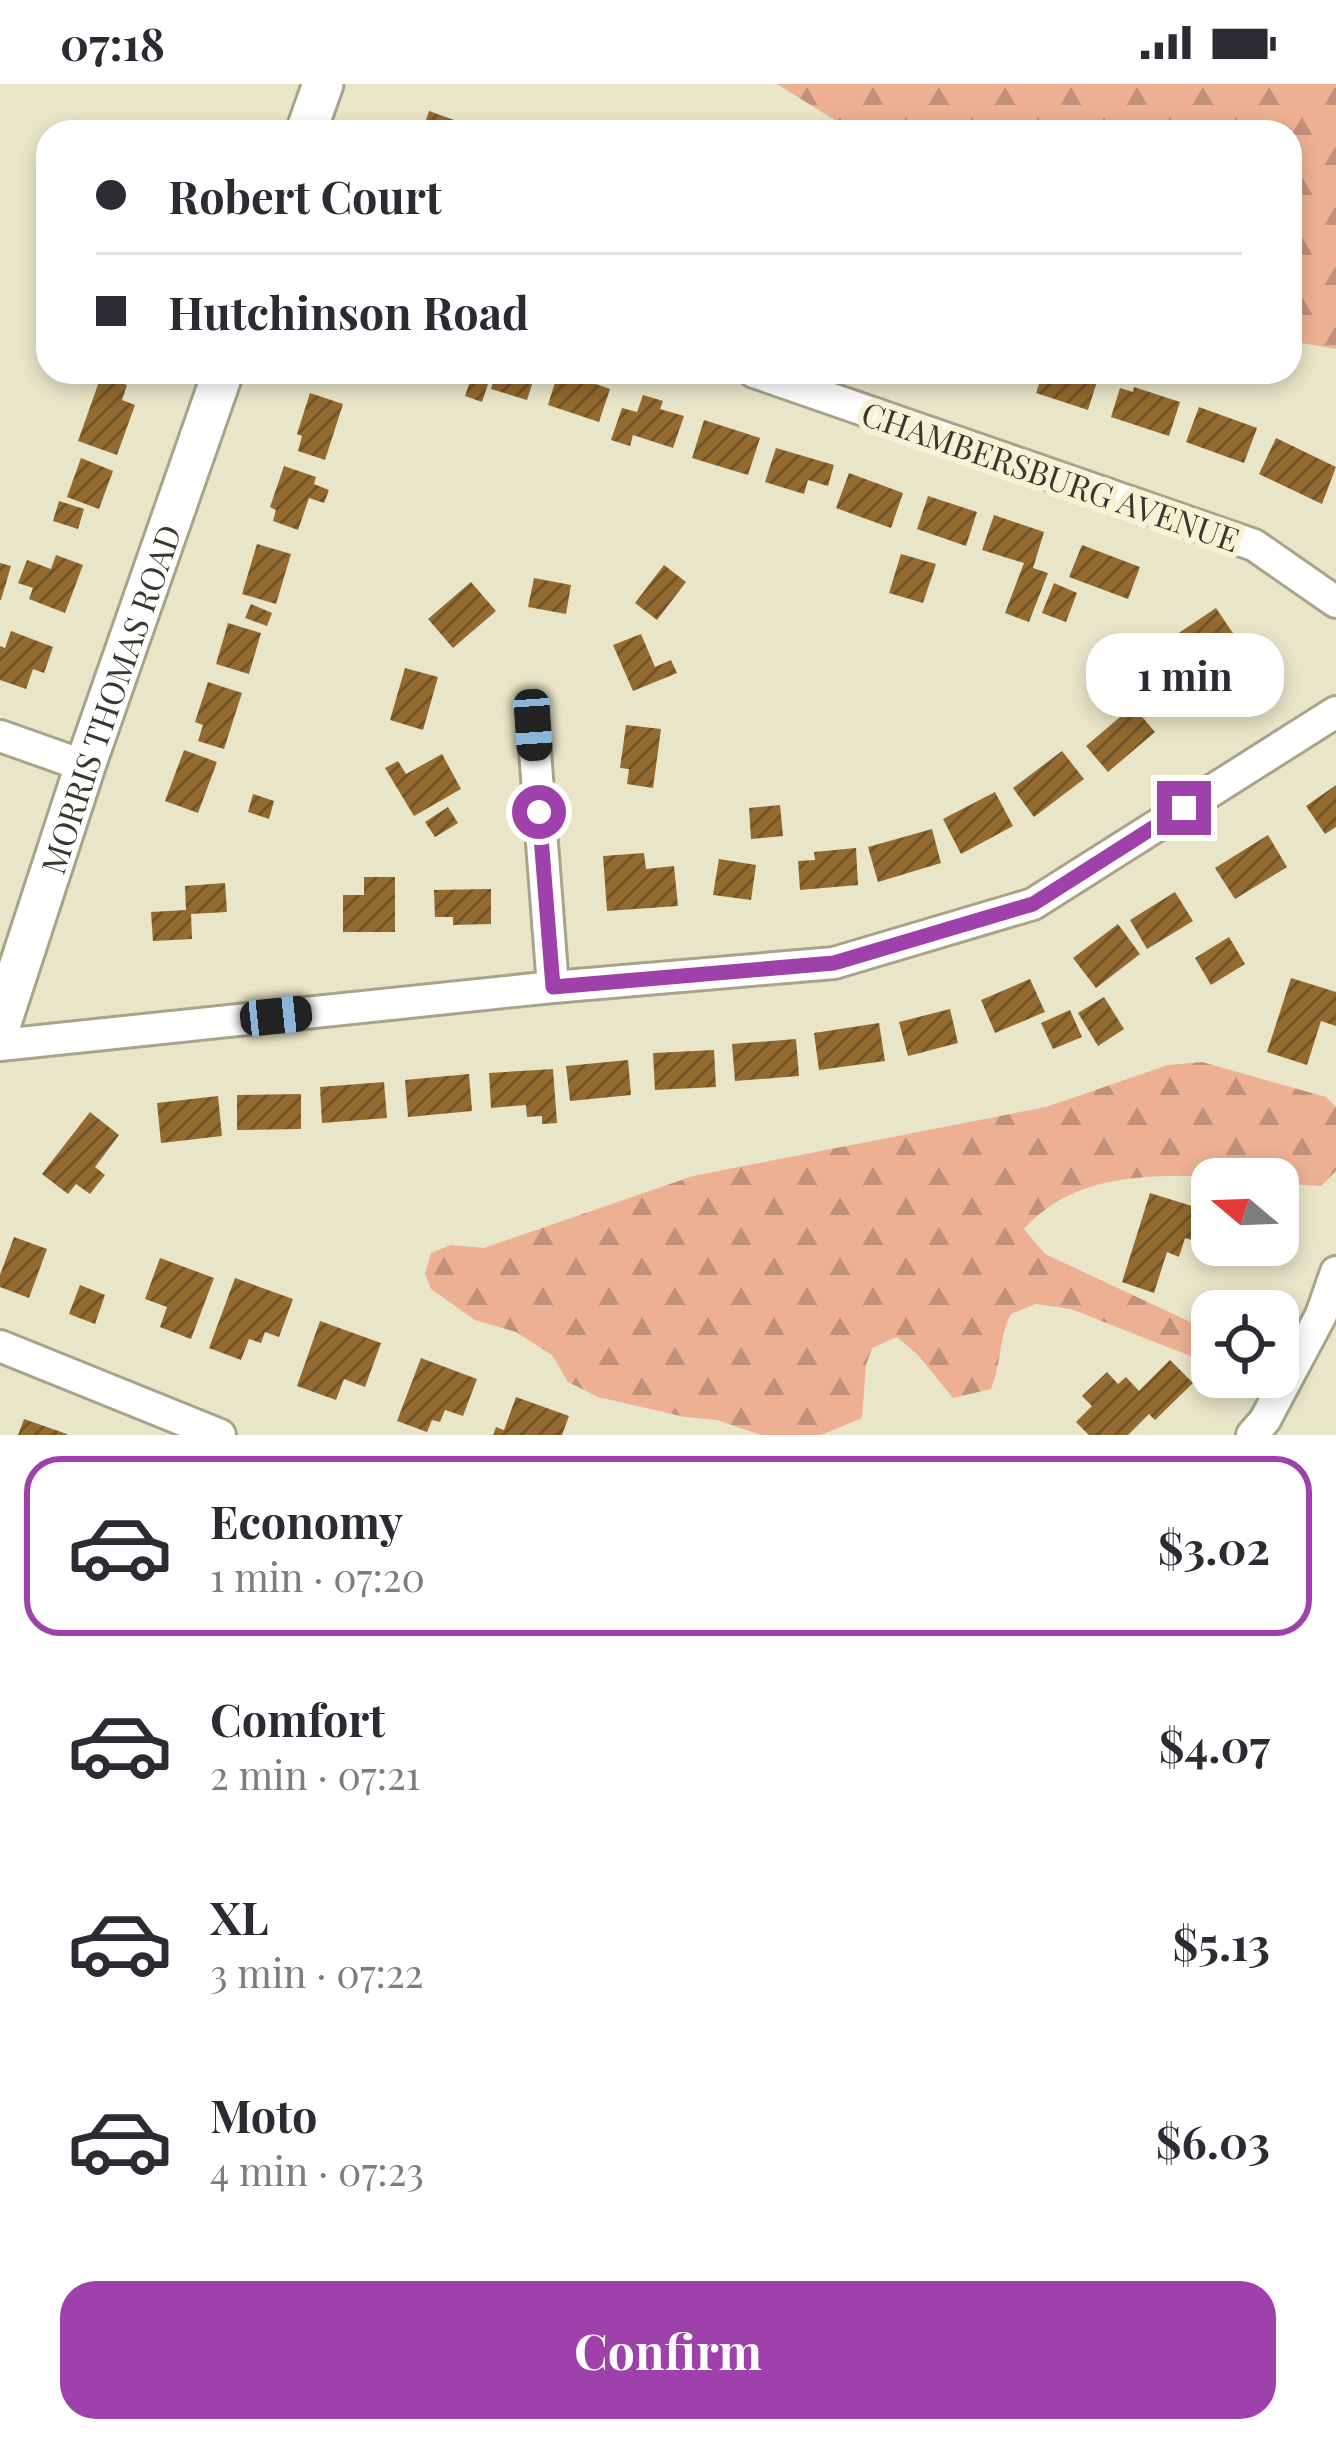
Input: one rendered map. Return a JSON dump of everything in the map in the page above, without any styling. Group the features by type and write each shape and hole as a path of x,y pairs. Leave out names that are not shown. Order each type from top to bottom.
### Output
{"main road":[{"path":"310,120 322,84"},
{"name":"MORRIS THOMAS ROAD","path":"0,1026 219,384"}],"street":[{"name":"CHAMBERSBURG AVENUE","path":"789,384 1254,545 1336,602"},
{"path":"0,1045 553,987 834,963 1033,904 1336,712"},
{"path":"533,725 553,987"},
{"path":"0,736 85,766"},
{"path":"1252,1435 1321,1315 1336,1272"},
{"path":"0,1346 220,1435"}],"green space":[{"path":"777,84 1336,84 1336,349 1302,343 1302,120 835,120"},
{"path":"1202,1062 1326,1097 1336,1107 1336,1171 1321,1186 1299,1184 1299,1158 1191,1158 1191,1176 1143,1177 1079,1191 1050,1206 1024,1229 1045,1254 1191,1322 1191,1356 1071,1309 1036,1304 1011,1314 991,1389 953,1398 897,1337 872,1348 862,1418 821,1435 761,1435 717,1420 598,1397 568,1382 552,1355 516,1332 475,1320 431,1289 425,1274 431,1253 451,1245 484,1248 693,1176 1046,1107 1168,1065"}],"building":[{"path":"429,111 454,120 426,120"},
{"path":"98,384 127,385 122,400 135,405 117,455 78,441"},
{"path":"469,384 488,384 482,402 465,396"},
{"path":"492,384 532,384 527,400 491,389"},
{"path":"554,384 596,384 610,389 599,422 548,405"},
{"path":"1039,384 1096,384 1088,410 1036,393"},
{"path":"1134,387 1180,402 1169,436 1111,417 1120,388 1133,392"},
{"path":"310,393 343,404 325,460 298,451 302,436 297,434"},
{"path":"643,395 663,401 660,409 684,416 673,448 633,435 630,446 611,440 622,408 637,412"},
{"path":"1199,407 1257,428 1244,463 1186,442"},
{"path":"704,420 760,438 748,475 692,458"},
{"path":"1276,438 1336,467 1322,504 1259,474"},
{"path":"776,448 834,465 828,486 808,480 804,494 765,482"},
{"path":"81,458 113,471 99,509 67,497"},
{"path":"284,466 316,477 314,484 329,490 324,503 309,498 298,530 273,521 276,510 270,507"},
{"path":"849,473 903,493 891,528 836,508"},
{"path":"928,496 977,512 966,546 917,529"},
{"path":"59,501 84,509 78,529 53,521"},
{"path":"994,515 1044,532 1033,568 1048,573 1029,622 1005,613 1024,563 982,550"},
{"path":"257,544 291,554 276,604 242,594"},
{"path":"1082,545 1140,567 1128,599 1069,577"},
{"path":"901,554 936,564 923,603 889,593"},
{"path":"56,555 83,565 65,613 29,599 33,588 18,583 27,560 51,569"},
{"path":"0,563 11,566 1,600 0,600"},
{"path":"664,565 686,582 657,620 635,603"},
{"path":"534,578 571,585 566,614 528,607"},
{"path":"471,582 496,611 453,648 428,619"},
{"path":"1054,583 1077,593 1066,622 1042,613"},
{"path":"251,604 272,613 267,626 245,618"},
{"path":"1216,608 1247,654 1252,651 1265,671 1231,694 1197,644 1163,667 1152,651"},
{"path":"228,623 261,633 249,674 216,664"},
{"path":"11,631 53,647 44,673 33,669 26,689 0,680 0,646 5,648"},
{"path":"641,634 655,667 671,660 677,673 633,691 613,645"},
{"path":"405,668 438,677 423,730 390,720"},
{"path":"208,682 242,693 224,749 198,741 203,725 195,722"},
{"path":"1133,706 1155,732 1108,772 1086,746"},
{"path":"626,725 661,729 653,788 627,784 629,769 620,768"},
{"path":"184,750 217,762 198,813 165,801"},
{"path":"1062,751 1084,779 1034,817 1013,788"},
{"path":"442,754 461,789 414,816 385,768 398,761 406,774"},
{"path":"1336,785 1336,827 1325,834 1306,806"},
{"path":"995,792 1013,826 961,854 943,819"},
{"path":"253,794 274,801 269,819 248,812"},
{"path":"780,805 783,836 751,839 749,808"},
{"path":"448,807 458,823 435,837 425,822"},
{"path":"932,829 941,863 878,882 868,847"},
{"path":"1268,835 1287,867 1235,899 1215,868"},
{"path":"856,848 858,885 800,890 798,861 815,860 814,852"},
{"path":"644,853 646,869 674,866 678,906 607,911 603,856"},
{"path":"719,859 756,865 751,900 713,895"},
{"path":"364,877 395,877 395,932 343,932 343,895 364,895"},
{"path":"225,883 227,912 191,914 192,939 153,941 151,912 186,910 185,886"},
{"path":"491,889 491,924 453,925 453,917 435,917 434,890"},
{"path":"1175,892 1193,921 1147,949 1130,920"},
{"path":"1118,924 1140,954 1096,988 1073,958"},
{"path":"1229,937 1245,964 1211,985 1195,958"},
{"path":"1291,978 1336,992 1336,1026 1321,1021 1307,1065 1267,1052"},
{"path":"1030,979 1045,1012 995,1033 981,1000"},
{"path":"1104,997 1124,1029 1098,1046 1078,1013"},
{"path":"950,1009 958,1043 908,1056 899,1022"},
{"path":"1070,1010 1082,1037 1053,1049 1041,1023"},
{"path":"879,1023 885,1061 819,1070 814,1033"},
{"path":"796,1039 799,1076 735,1081 732,1044"},
{"path":"714,1050 716,1087 655,1090 653,1053"},
{"path":"628,1060 631,1095 570,1101 566,1066"},
{"path":"553,1069 557,1123 542,1124 542,1116 527,1117 526,1105 491,1108 489,1073"},
{"path":"469,1074 472,1111 408,1117 405,1080"},
{"path":"384,1082 387,1118 322,1123 320,1087"},
{"path":"301,1094 301,1129 237,1130 237,1095"},
{"path":"218,1096 222,1136 161,1143 157,1103"},
{"path":"90,1112 119,1135 95,1167 105,1175 90,1194 76,1184 68,1194 42,1174"},
{"path":"1150,1193 1191,1206 1191,1240 1185,1238 1179,1257 1167,1252 1154,1293 1122,1282"},
{"path":"14,1237 47,1249 29,1298 0,1287"},
{"path":"160,1258 214,1278 191,1339 160,1327 167,1307 145,1299"},
{"path":"235,1278 293,1299 279,1337 265,1332 261,1343 249,1339 241,1360 209,1348"},
{"path":"80,1285 105,1295 95,1324 69,1314"},
{"path":"320,1321 381,1343 365,1387 344,1379 336,1400 297,1386"},
{"path":"421,1358 477,1379 463,1416 445,1410 440,1422 432,1420 427,1432 397,1421"},
{"path":"1170,1360 1191,1381 1155,1420 1149,1414 1128,1435 1089,1435 1076,1422 1092,1406 1082,1396 1107,1372 1118,1384 1126,1377 1139,1391"},
{"path":"516,1397 569,1416 562,1435 493,1435 496,1427 504,1430"},
{"path":"24,1419 67,1434 67,1435 18,1435"}],"route":[{"path":"539,812 553,987 834,963 1033,904 1184,808"}]}
